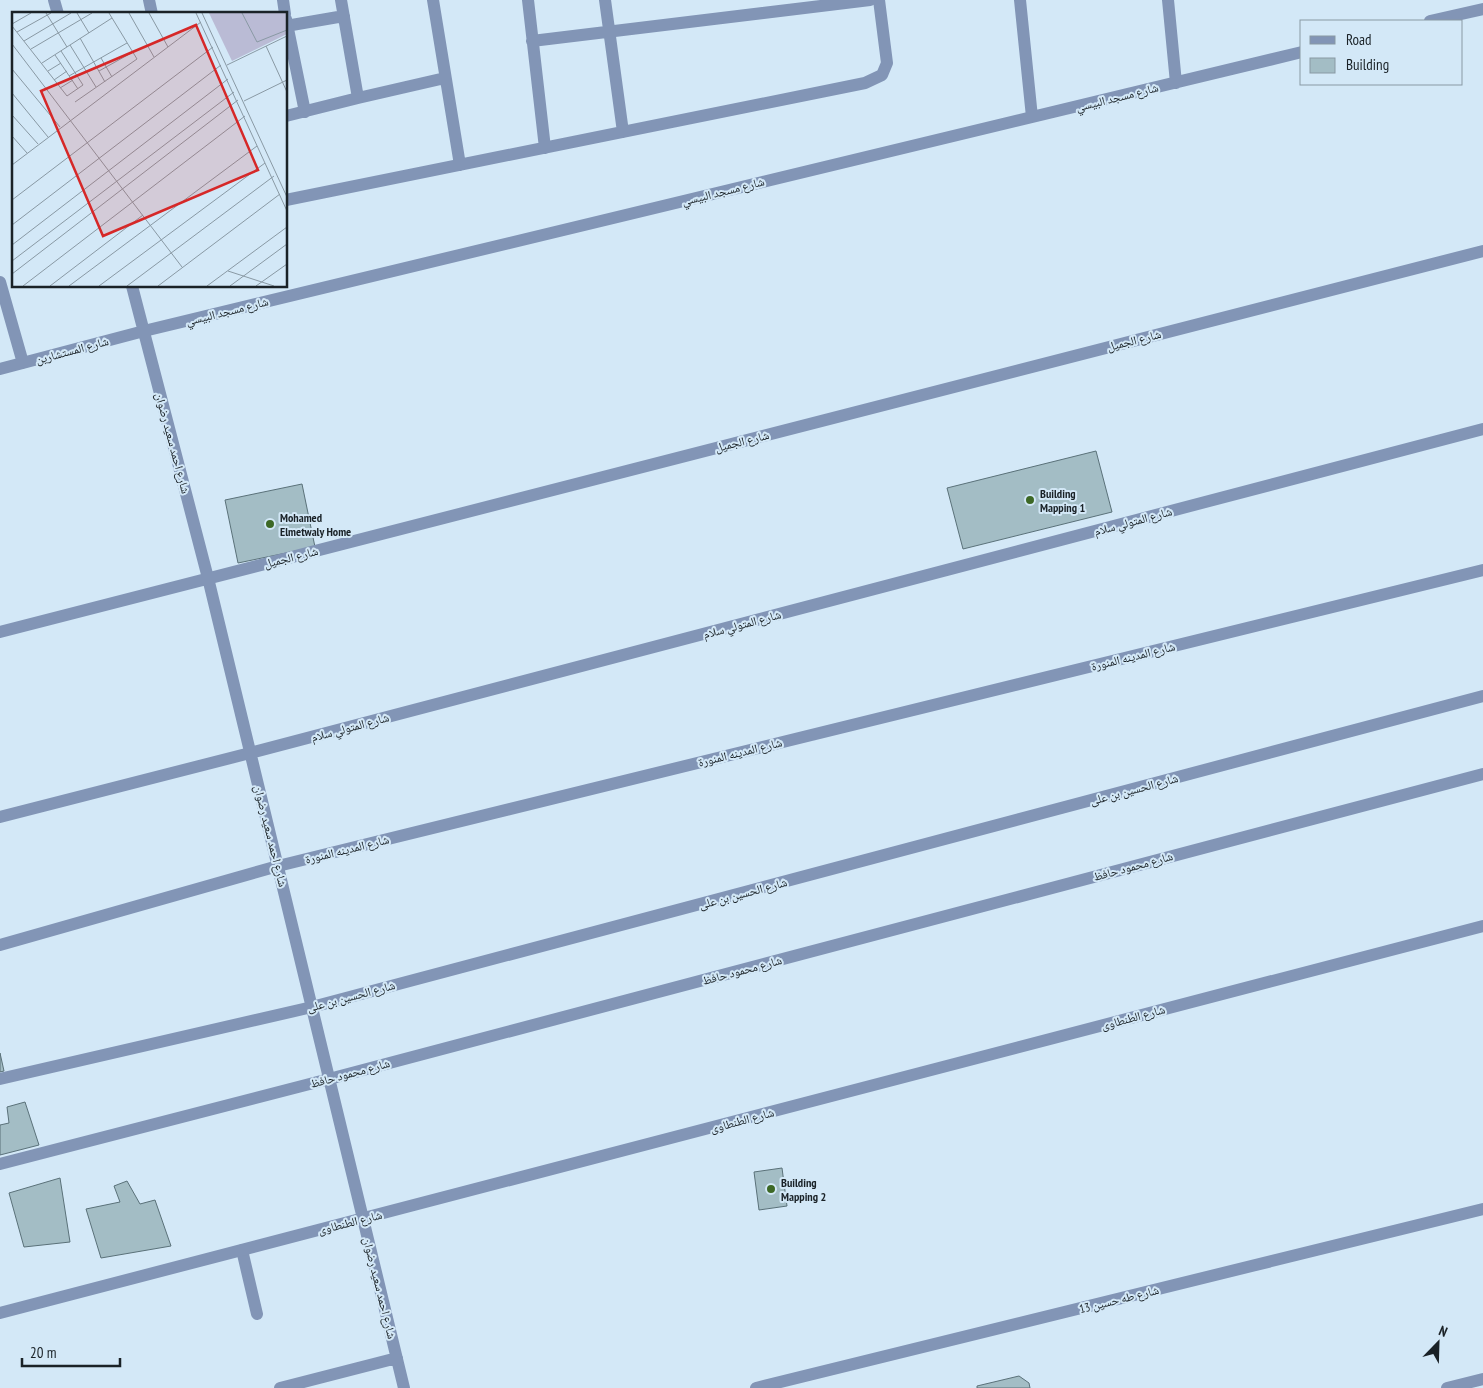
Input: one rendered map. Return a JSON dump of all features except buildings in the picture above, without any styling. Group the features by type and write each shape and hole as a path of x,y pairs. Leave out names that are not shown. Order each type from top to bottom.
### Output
{"street":[{"path":"341,0 358,98"},
{"path":"433,0 460,165"},
{"path":"528,0 545,148"},
{"path":"605,0 623,132"},
{"path":"532,41 870,0"},
{"path":"288,200 865,83 882,75 887,63 878,0"},
{"path":"1020,0 1032,117"},
{"path":"1168,0 1176,83"},
{"path":"1434,20 1483,8"},
{"path":"288,21 344,16"},
{"path":"288,31 305,112"},
{"name":"شارع مسجد البيسي","path":"144,330 1300,52"},
{"path":"288,116 445,78"},
{"name":"شارع الجميل","path":"0,632 1483,251"},
{"path":"0,282 23,363"},
{"name":"شارع احمد سعيد رضوان","path":"133,288 208,578 404,1388"},
{"name":"شارع المستشارين","path":"0,369 144,330"},
{"name":"شارع المتولي سلام","path":"0,817 1483,429"},
{"name":"شارع المدينه المنورة","path":"0,945 278,866 1483,570"},
{"name":"شارع الحسين بن على","path":"0,1080 312,1007 1483,696"},
{"name":"شارع محمود حافظ","path":"0,1164 1483,774"},
{"name":"شارع الطنطاوى","path":"0,1313 1483,926"},
{"name":"شارع طه حسين 13","path":"756,1388 1483,1209"},
{"path":"242,1250 257,1314"},
{"path":"280,1388 397,1358"},
{"path":"1447,1388 1483,1379"}],"place":[{"name":"Building Mapping 1","path":"1030,500"},
{"name":"Mohamed Elmetwaly Home","path":"270,524"},
{"name":"Building Mapping 2","path":"771,1189"}]}
